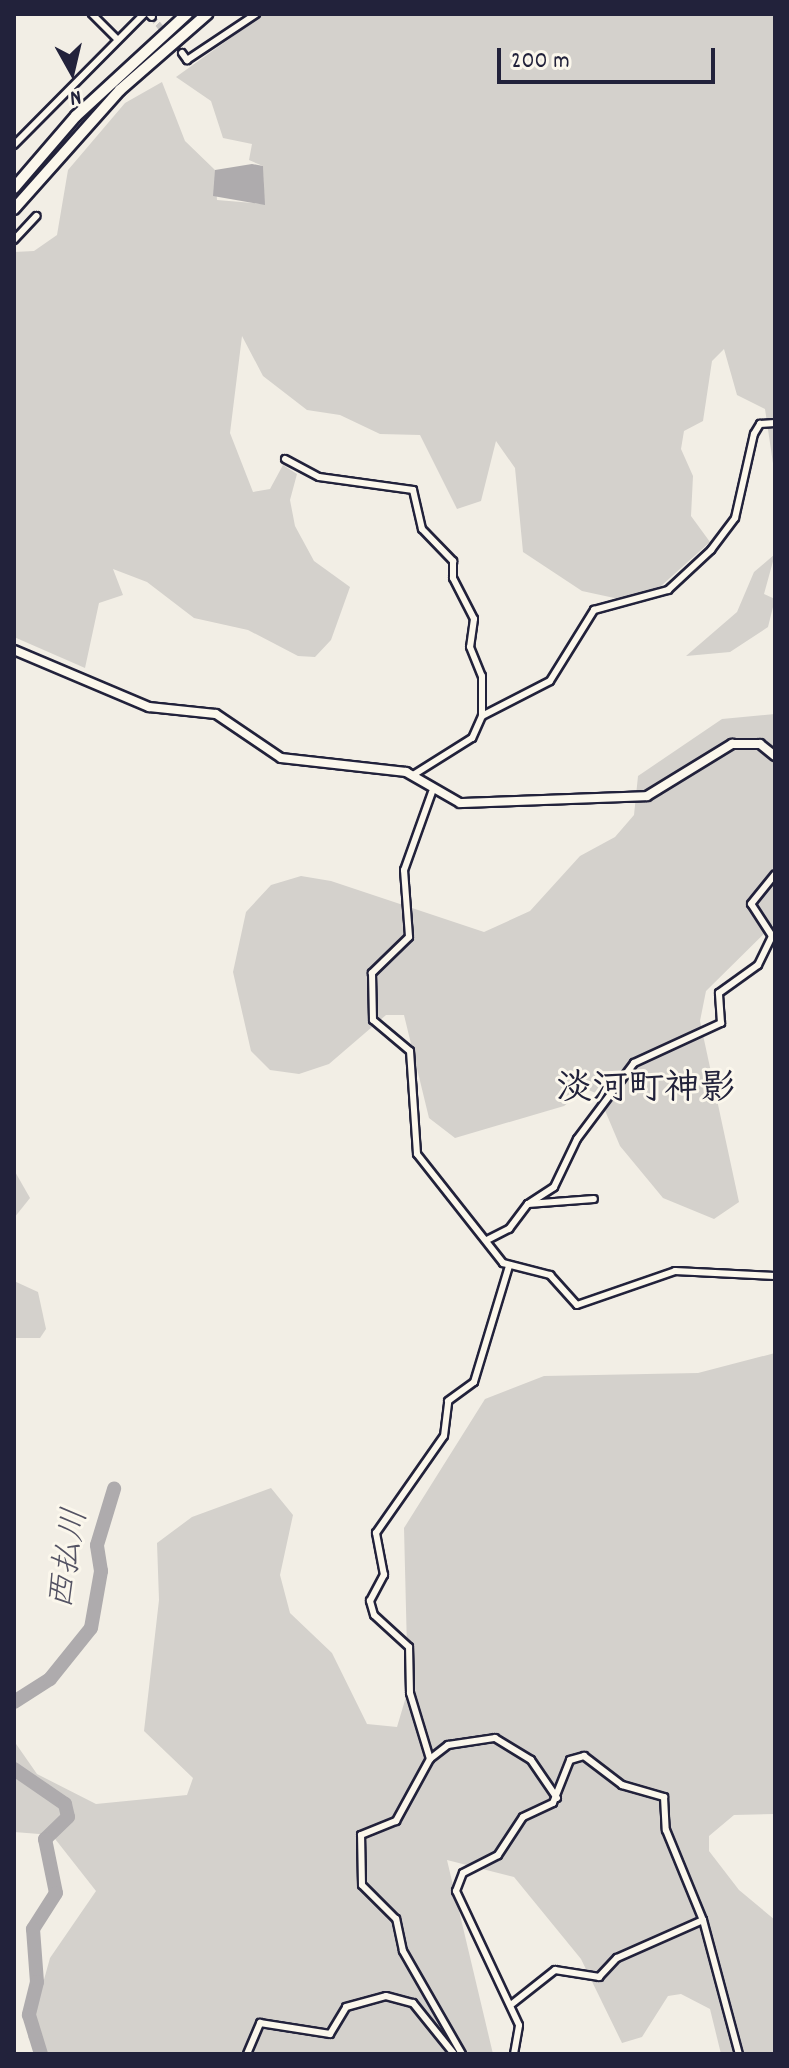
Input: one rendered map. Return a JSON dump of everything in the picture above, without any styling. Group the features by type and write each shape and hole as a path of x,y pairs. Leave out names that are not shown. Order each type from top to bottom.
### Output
{"highway":[{"path":"14,188 76,116 187,14"},
{"path":"14,209 112,99 207,14"}],"street":[{"path":"92,14 117,39"},
{"path":"182,53 187,60 256,14"},
{"path":"14,145 117,39 148,15"},
{"path":"14,240 36,216"},
{"path":"482,716 550,681 594,610 668,590 711,550 735,518 754,434 760,424 775,423"},
{"path":"285,459 319,477 413,490 422,529 451,556 453,578 471,606 482,716 472,738 413,775"},
{"path":"14,650 149,707 216,714 281,758 413,775 432,792 482,804 636,798 668,788 732,744 760,744 775,756"},
{"path":"432,792 404,870 409,937 375,964 373,1020 410,1051 417,1154 509,1266 550,1275 577,1305 675,1271 775,1276"},
{"path":"487,1240 509,1229 528,1204 550,1192 577,1139 634,1063 721,1023 719,993 758,965 772,936 751,904 775,874"},
{"path":"528,1204 594,1199"},
{"path":"430,1759 410,1693 409,1647 370,1612 385,1560 376,1533 444,1436 448,1401 474,1382 509,1266"},
{"path":"462,2054 403,1951 396,1919 372,1900 360,1872 361,1835 396,1821 430,1759 448,1745 495,1738 531,1760 557,1798"},
{"path":"514,2054 519,2025 512,2004 456,1891 463,1873 498,1855 523,1817 557,1798 570,1760 584,1756 622,1785 664,1797 666,1830 703,1920 739,2054"},
{"path":"512,2004 555,1970 599,1977 617,1958 703,1920"},
{"path":"247,2054 260,2023 330,2034 346,2007 386,1996 413,2003 454,2054"}],"shaded area":[{"path":"264,14 775,14 775,477 765,409 737,395 724,349 712,361 703,421 684,431 681,449 693,476 691,516 710,542 661,586 619,599 582,591 523,552 515,468 496,441 481,501 457,509 420,435 380,434 340,415 307,410 263,376 242,336 230,433 253,492 270,489 283,465 297,474 290,500 295,526 314,561 350,587 331,640 315,657 298,656 248,630 194,618 147,582 113,569 123,595 99,603 85,668 14,637 14,252 34,251 57,235 68,170 125,103 162,82 185,141 215,170 217,200 264,204 263,166 249,160 252,144 223,138 211,101 176,77"},
{"path":"252,164 263,166 265,205 213,196 215,170"},
{"path":"775,554 764,594 775,599 768,627 730,652 686,656 737,612 754,572"},
{"path":"775,714 775,923 706,991 700,1021 739,1202 714,1219 663,1198 620,1146 598,1094 586,1089 564,1106 455,1138 429,1118 404,1015 386,1015 329,1064 299,1074 270,1070 251,1051 233,972 246,912 271,885 301,876 331,881 484,932 530,911 580,856 615,837 634,815 638,776 722,719"},
{"path":"14,1170 30,1198 14,1218"},
{"path":"14,1281 38,1292 46,1329 40,1338 14,1338"},
{"path":"775,1353 775,1814 734,1815 709,1836 709,1851 739,1890 775,1920 775,2054 721,2054 710,2009 681,1994 668,1996 642,2037 622,2043 581,1959 514,1877 447,1860 493,2054 37,2054 28,2037 50,1958 96,1891 52,1835 14,1832 14,1741 37,1774 96,1804 187,1795 193,1778 144,1731 159,1600 157,1543 192,1517 271,1488 293,1515 280,1575 290,1613 332,1653 367,1724 397,1727 408,1690 404,1528 485,1399 544,1376 698,1373"}],"waterway":[{"name":"西払川","path":"14,1702 50,1679 91,1628 101,1571 97,1545 114,1489"},
{"name":"西払川","path":"14,1769 65,1804 68,1817 45,1839 56,1893 33,1929 37,1982 29,2015 41,2054"}],"tunnel":[{"path":"152,17 182,53"}],"district":[{"name":"淡河町神影","path":"646,1092"}]}
